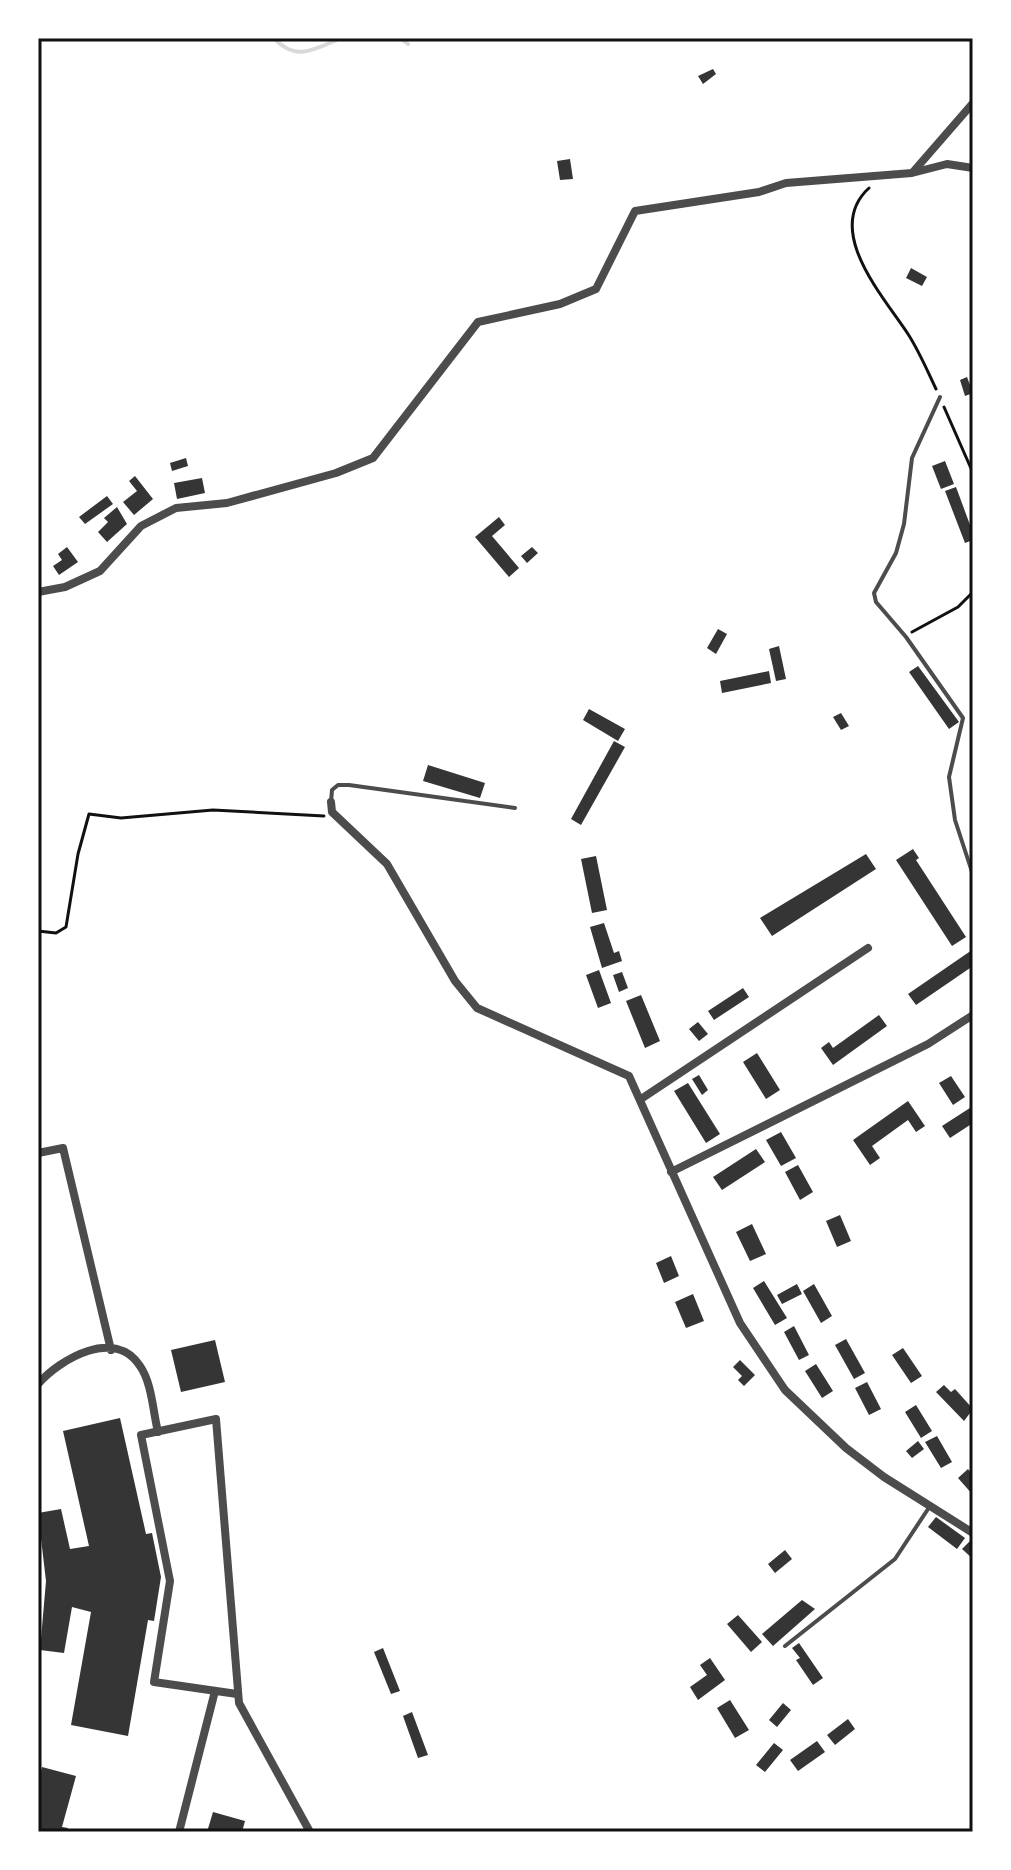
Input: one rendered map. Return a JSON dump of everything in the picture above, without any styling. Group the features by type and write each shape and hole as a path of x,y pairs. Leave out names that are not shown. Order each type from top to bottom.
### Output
{"street":[{"path":"912,173 973,103"},
{"path":"38,592 65,587 100,571 141,526 176,508 227,503 336,473 373,458 478,322 520,310 560,304 596,289 635,211 759,192 786,183 912,173 947,164 973,168"},
{"path":"331,802 332,812 387,864 455,981 477,1008 629,1076 740,1323 785,1390 846,1448 973,1533"},
{"path":"641,1099 868,948"},
{"path":"671,1172 928,1044 973,1015"},
{"path":"38,1153 63,1148 111,1350"},
{"path":"38,1384 74,1356 97,1348 131,1356 140,1366 158,1432"},
{"path":"237,1694 154,1682 170,1581 141,1435 216,1419 237,1694 241,1710 310,1832"},
{"path":"179,1832 215,1691"}],"lane":[{"path":"940,397 912,458 904,524 896,553 874,593 876,602 906,637 963,718 949,777 955,820 973,875"},
{"path":"331,802 332,790 338,785 515,808"},
{"path":"785,1646 895,1559 930,1506"}],"path":[{"path":"877,184 857,200 854,235 865,270 918,351 973,473"},
{"path":"906,637 918,627 958,607 973,592"},
{"path":"38,931 56,933 66,927 78,854 89,814 121,818 237,811 302,814 342,820"}],"building":[{"path":"713,69 716,74 703,84 698,76"},
{"path":"570,159 573,179 560,180 557,161"},
{"path":"911,268 927,277 922,286 906,278"},
{"path":"967,377 973,393 965,396 960,380"},
{"path":"186,458 188,466 172,471 170,463"},
{"path":"945,461 954,484 941,489 932,466"},
{"path":"135,476 153,499 134,515 123,502 137,491 129,481"},
{"path":"202,478 205,493 177,499 174,483"},
{"path":"956,487 973,533 973,540 965,543 945,491"},
{"path":"107,496 113,504 85,524 79,517"},
{"path":"117,507 127,524 107,542 98,532 108,522 104,518"},
{"path":"499,517 505,525 492,536 519,568 509,577 475,537"},
{"path":"67,547 78,562 59,575 53,566 62,560 58,554"},
{"path":"532,547 538,553 527,563 521,556"},
{"path":"718,629 727,634 716,654 707,648"},
{"path":"779,646 786,679 776,681 769,649"},
{"path":"918,666 959,722 949,729 909,672"},
{"path":"769,671 771,683 722,693 720,681"},
{"path":"589,709 625,729 618,741 583,720"},
{"path":"841,713 849,726 841,730 833,717"},
{"path":"614,741 625,747 581,825 571,819"},
{"path":"428,765 485,783 480,798 423,781"},
{"path":"913,849 919,858 916,860 966,937 952,946 896,860"},
{"path":"866,854 876,869 772,936 760,918"},
{"path":"596,856 607,910 592,913 581,859"},
{"path":"604,923 614,953 619,951 622,961 602,968 590,927"},
{"path":"972,950 973,966 916,1005 908,994"},
{"path":"599,970 611,1003 598,1008 586,975"},
{"path":"622,972 628,988 619,992 613,975"},
{"path":"743,988 749,997 714,1020 708,1011"},
{"path":"641,995 660,1041 645,1048 626,1001"},
{"path":"879,1015 887,1026 833,1065 821,1048 829,1042 833,1048"},
{"path":"698,1022 708,1034 699,1041 689,1029"},
{"path":"757,1053 780,1090 766,1099 743,1062"},
{"path":"699,1075 708,1090 702,1095 692,1079"},
{"path":"951,1076 965,1097 953,1105 939,1083"},
{"path":"688,1083 720,1134 706,1143 674,1091"},
{"path":"908,1101 925,1126 916,1132 908,1120 872,1146 880,1158 870,1165 853,1140"},
{"path":"973,1106 973,1123 950,1138 942,1126"},
{"path":"781,1132 796,1158 781,1166 766,1140"},
{"path":"756,1149 765,1162 722,1190 713,1177"},
{"path":"798,1165 813,1192 800,1200 785,1172"},
{"path":"840,1215 851,1241 837,1247 826,1221"},
{"path":"752,1224 766,1254 750,1261 736,1232"},
{"path":"671,1256 679,1276 664,1283 656,1263"},
{"path":"764,1281 787,1318 775,1325 753,1288"},
{"path":"797,1284 802,1294 782,1304 777,1295"},
{"path":"814,1284 832,1316 821,1323 803,1291"},
{"path":"693,1294 704,1321 686,1328 675,1302"},
{"path":"794,1326 809,1355 799,1360 784,1332"},
{"path":"846,1339 865,1373 854,1379 835,1345"},
{"path":"215,1340 225,1382 181,1392 171,1350"},
{"path":"903,1348 922,1376 911,1383 892,1355"},
{"path":"740,1360 755,1375 744,1386 738,1380 742,1376 733,1367"},
{"path":"816,1364 833,1391 822,1398 805,1371"},
{"path":"867,1382 881,1409 869,1415 855,1388"},
{"path":"944,1385 951,1392 955,1389 973,1409 964,1421 936,1392"},
{"path":"916,1405 932,1431 921,1438 905,1412"},
{"path":"120,1418 146,1534 152,1533 161,1577 154,1621 148,1620 128,1736 71,1725 91,1612 72,1607 64,1653 40,1650 46,1581 38,1513 61,1509 70,1549 89,1546 63,1431"},
{"path":"937,1436 952,1462 941,1468 925,1442"},
{"path":"918,1441 924,1449 912,1458 906,1451"},
{"path":"968,1469 973,1475 973,1495 958,1478"},
{"path":"936,1517 965,1538 957,1549 928,1527"},
{"path":"970,1541 973,1543 973,1559 962,1549"},
{"path":"785,1550 792,1559 775,1573 768,1564"},
{"path":"802,1600 815,1609 773,1646 762,1634"},
{"path":"738,1615 762,1642 751,1652 727,1624"},
{"path":"799,1643 823,1678 813,1685 796,1660 800,1658 792,1648"},
{"path":"383,1648 400,1691 391,1694 374,1652"},
{"path":"710,1658 725,1680 698,1700 690,1687 707,1675 700,1665"},
{"path":"730,1700 749,1730 735,1738 717,1708"},
{"path":"783,1703 791,1710 777,1727 769,1720"},
{"path":"412,1712 428,1755 418,1758 403,1716"},
{"path":"848,1719 855,1729 835,1745 827,1735"},
{"path":"817,1741 825,1752 798,1771 790,1760"},
{"path":"774,1743 783,1750 765,1772 756,1765"},
{"path":"42,1767 76,1776 62,1827 68,1828 66,1832 38,1832 38,1782"},
{"path":"213,1812 245,1821 242,1832 207,1832"}],"waterway":[{"path":"274,38 282,46 299,52 341,38"},
{"path":"400,38 408,44"}]}
